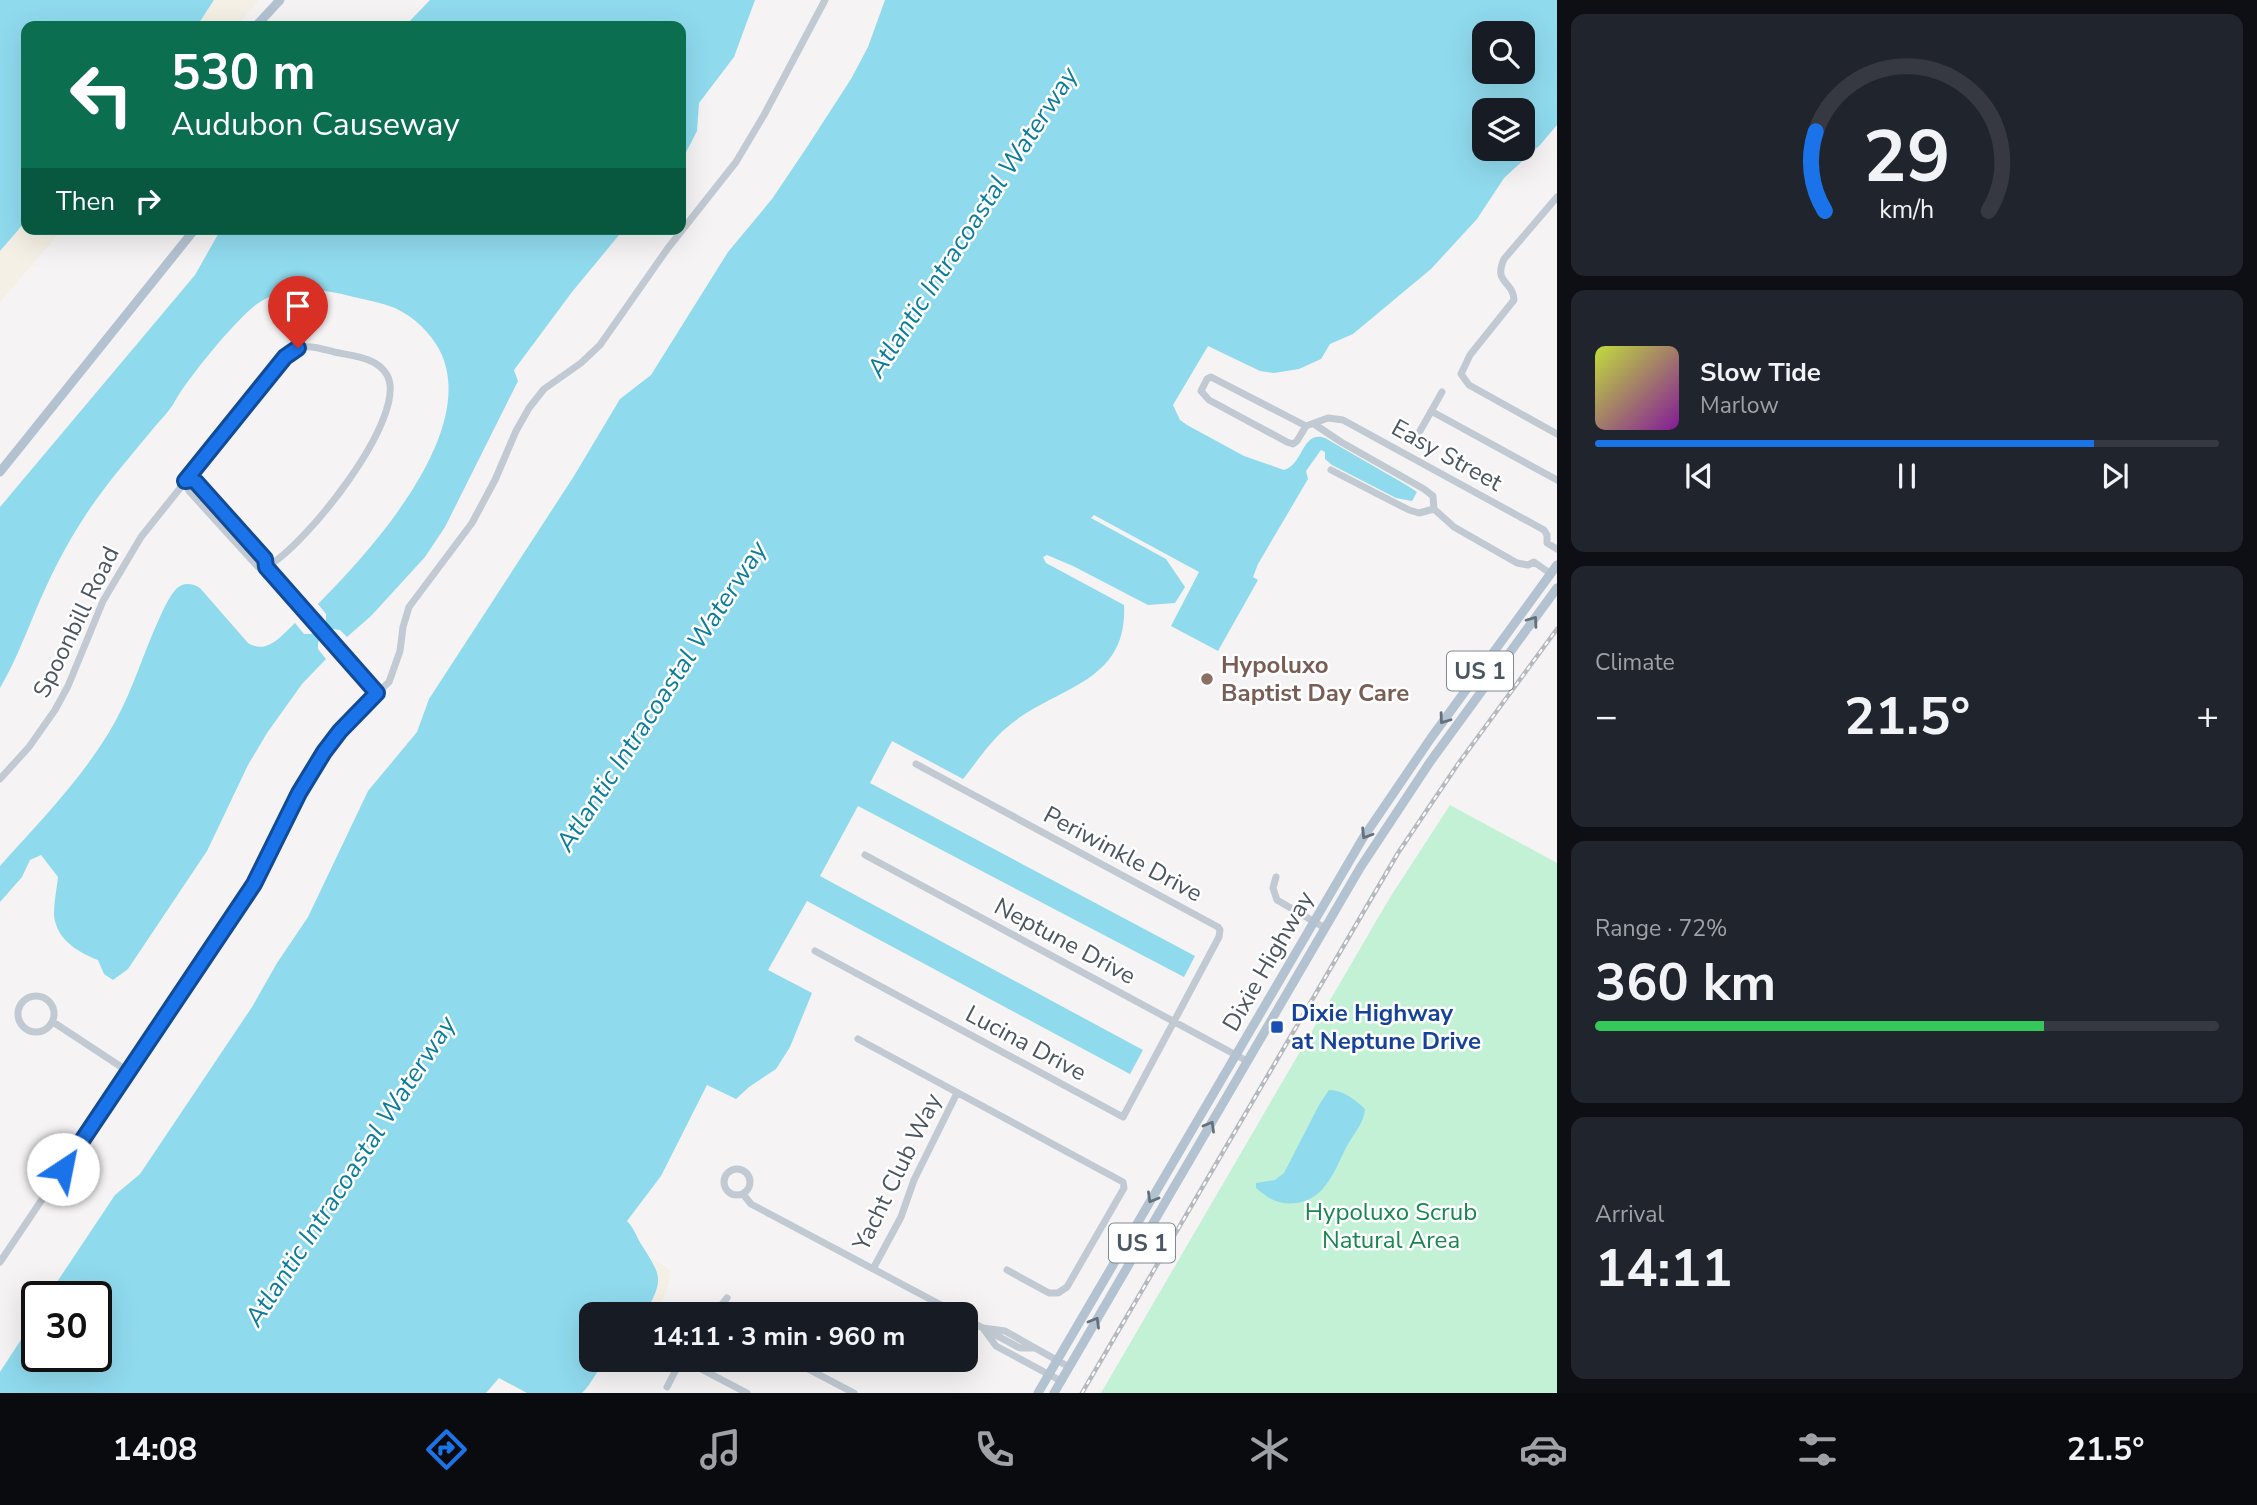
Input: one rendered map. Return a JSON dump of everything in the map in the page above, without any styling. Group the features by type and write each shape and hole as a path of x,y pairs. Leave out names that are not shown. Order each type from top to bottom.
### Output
{"main road":[{"path":"261,21 280,0"},
{"path":"0,472 190,235"},
{"name":"Dixie Highway","path":"1038,1393 1313,921 1403,777 1554,570"},
{"name":"Dixie Highway","path":"1054,1393 1325,928 1414,785 1557,588"},
{"path":"1508,654 1509,631"},
{"path":"1403,777 1414,785"}],"street":[{"path":"686,225 736,162 825,0"},
{"path":"1557,197 1504,259 1500,270 1501,279 1513,291 1514,300 1470,355 1461,374 1469,385 1557,434"},
{"path":"0,1262 254,884 316,764 340,731 393,677 409,607 472,523 529,408 544,389 600,345 678,235"},
{"name":"Spoonbill Road","path":"0,779 29,747 55,710 103,601 125,559 292,350 312,346 366,359 379,365 389,379 390,395 385,414 366,454 323,515 279,559 266,567"},
{"path":"1310,425 1297,442 1287,442 1209,400 1201,387 1207,379 1216,378 1310,425 1424,489 1433,496 1434,509 1454,527 1517,563 1528,565 1534,562 1554,570"},
{"path":"1420,431 1442,392"},
{"path":"1431,411 1557,480"},
{"name":"Easy Street","path":"1310,425 1328,418 1343,420 1544,530 1547,543 1557,549"},
{"path":"1331,470 1409,510 1419,513 1434,509"},
{"path":"185,481 196,482 265,559 266,567 318,628 377,693"},
{"name":"Periwinkle Drive","path":"916,764 1218,927 1219,937 1174,1021"},
{"name":"Neptune Drive","path":"865,855 1247,1061"},
{"path":"1276,877 1273,888 1277,900 1325,928"},
{"name":"Lucina Drive","path":"815,951 1123,1116 1174,1021"},
{"path":"42,996 54,1010 53,1022 40,1033 34,1033 19,1023 19,1011 30,997 42,996"},
{"path":"53,1022 129,1072"},
{"name":"Yacht Club Way","path":"858,1039 1123,1182 1124,1188 1067,1287 1058,1293 1049,1293 1007,1270"},
{"name":"Yacht Club Way","path":"873,1269 901,1217 914,1180 957,1093"},
{"name":"Yacht Club Way","path":"743,1194 751,1204 935,1302"},
{"path":"724,1302 727,1298"},
{"path":"978,1325 1006,1331 1016,1341 1069,1367"},
{"path":"983,1328 996,1346 1061,1381"},
{"path":"1008,1353 1016,1341"},
{"path":"667,1387 676,1372"},
{"path":"706,1372 747,1393"},
{"path":"814,1372 854,1393"}],"green space":[{"name":"Hypoluxo Scrub Natural Area","path":"1450,805 1557,863 1557,1393 1101,1393 1389,899"}],"sand":[{"path":"214,0 259,0 241,21 200,21"},
{"path":"21,227 21,235 58,235 0,302 0,251"},
{"path":"651,1259 667,1268 670,1278 661,1302 651,1302 658,1280"}],"water":[{"path":"0,0 214,0 200,21 21,21 21,227 0,251"},
{"path":"430,0 755,0 734,57 699,103 697,131 686,152 686,21 410,21"},
{"name":"Atlantic Intracoastal Waterway","path":"885,0 1557,0 1557,125 1535,150 1535,98 1472,98 1472,161 1523,161 1504,178 1477,219 1431,269 1353,334 1330,344 1321,359 1299,369 1274,373 1260,371 1208,346 1173,405 1180,420 1187,425 1244,456 1284,470 1291,467 1312,439 1325,438 1417,492 1412,501 1396,498 1332,465 1321,450 1306,471 1308,479 1258,564 1253,577 1258,580 1218,651 1171,626 1199,572 1094,515 1091,518 1166,559 1185,587 1175,603 1148,605 1073,566 1047,555 1043,557 1046,563 1124,605 1122,632 1114,652 1101,668 1084,681 1005,729 963,779 892,741 870,783 1195,956 1184,977 858,806 820,876 1143,1050 1130,1074 807,901 768,970 812,993 790,1047 776,1069 736,1099 707,1085 661,1176 627,1221 657,1271 658,1285 651,1302 579,1302 579,1372 598,1372 582,1393 527,1393 499,1378 486,1393 0,1393 0,1372 21,1340 21,1372 112,1372 112,1281 58,1281 115,1195 140,1174 252,1007 308,917 368,791 417,732 429,699 574,476 620,399 651,375 728,252 772,199 851,79 868,47"},
{"path":"218,235 619,235 572,292 514,370 518,381 445,527 425,557 371,616 347,637 340,630 333,629 318,642 318,649 326,659 302,684 267,733 248,765 207,851 128,969 113,980 104,974 98,960 78,950 61,935 54,917 58,877 41,855 30,860 22,877 0,902 0,866 62,796 104,740 128,695 163,610 176,589 188,584 200,588 248,643 255,646 268,645 295,623 304,634 311,634 326,621 326,614 318,604 365,554 414,488 433,452 445,417 448,383 440,351 426,331 402,312 374,302 317,290 292,290 268,297 237,322 213,350 87,513 55,568 0,688 0,507 195,275"},
{"path":"1329,1090 1344,1094 1365,1109 1359,1127 1323,1189 1307,1200 1296,1203 1279,1202 1270,1198 1256,1188 1256,1183 1275,1180 1284,1173"}],"railway":[{"path":"1082,1393 1398,853 1458,764 1557,629"}],"place":[{"name":"Hypoluxo Baptist Day Care","path":"1207,679"},
{"name":"Dixie Highway at Neptune Drive","path":"1277,1027"}],"route":[{"path":"63,1169 254,884 299,793 324,752 340,731 377,693 318,628 266,567 265,559 196,482 185,481 285,357 298,348"}]}
